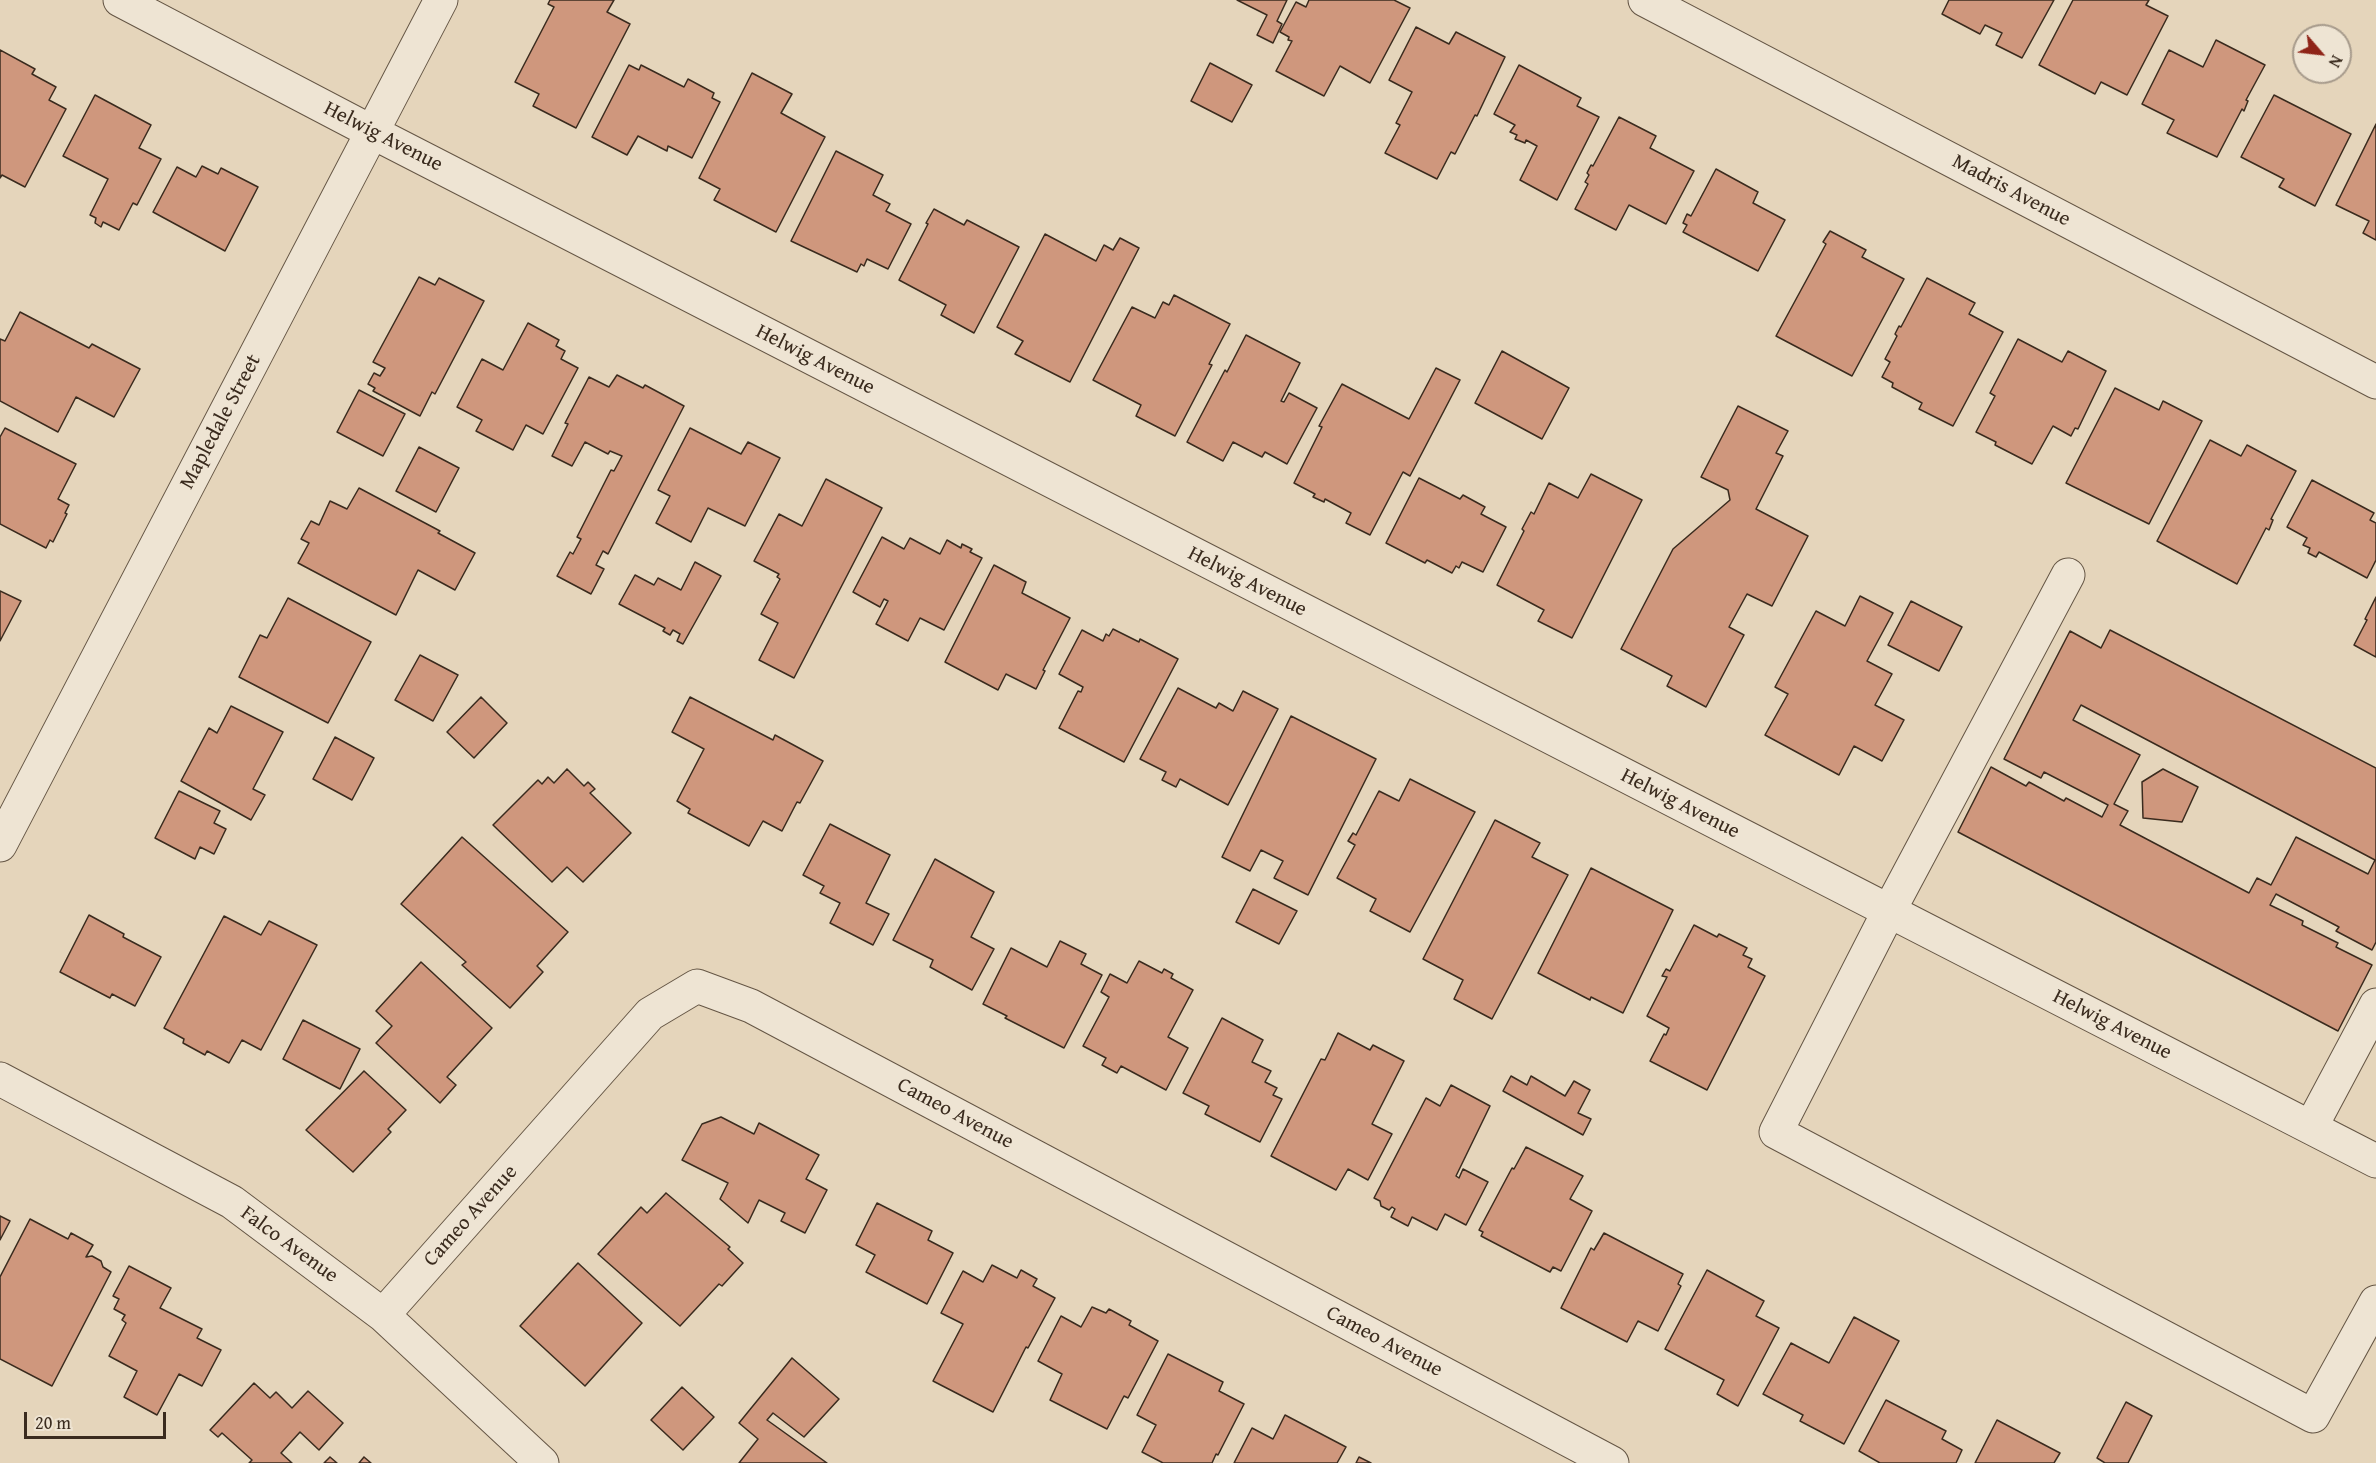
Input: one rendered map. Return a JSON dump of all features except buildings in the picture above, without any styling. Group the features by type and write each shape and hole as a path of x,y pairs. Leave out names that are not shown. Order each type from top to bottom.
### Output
{"street":[{"name":"Helwig Avenue","path":"120,0 372,132 2376,1161"},
{"name":"Mapledale Street","path":"0,844 441,0"},
{"name":"Madris Avenue","path":"1645,0 2376,382"},
{"path":"2068,575 1889,911 1776,1132 2313,1416 2376,1302"},
{"name":"Cameo Avenue","path":"383,1315 650,1014 697,986 751,1006 1612,1463"},
{"path":"2311,1127 2376,1005"},
{"name":"Falco Avenue","path":"0,1078 232,1202 383,1315 542,1463"}]}
